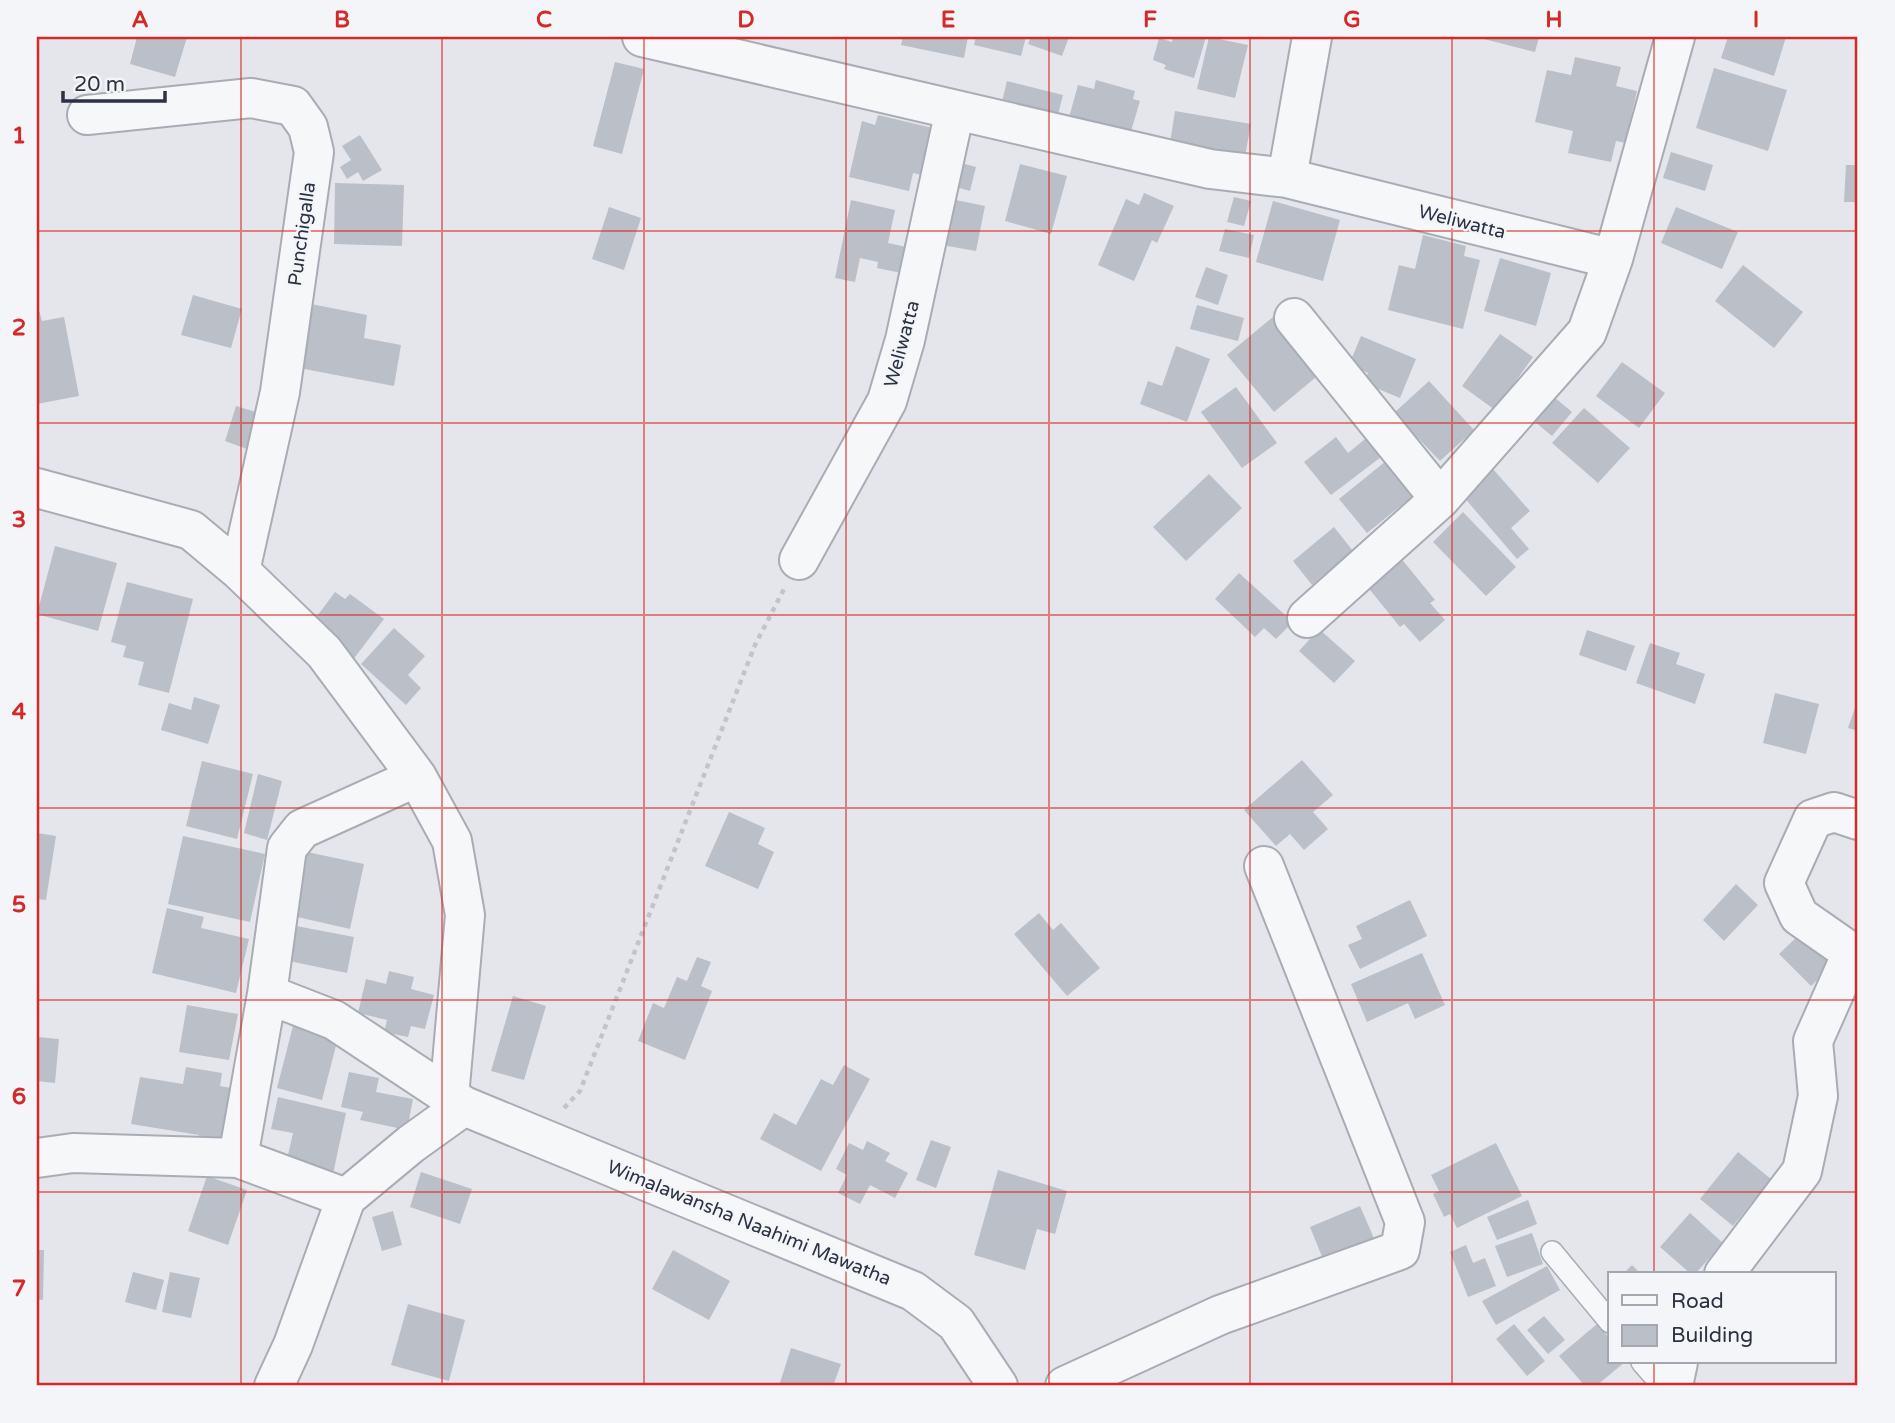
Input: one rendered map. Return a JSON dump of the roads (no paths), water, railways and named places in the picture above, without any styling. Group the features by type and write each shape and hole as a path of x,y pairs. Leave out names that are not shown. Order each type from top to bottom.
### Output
{"street":[{"name":"Weliwatta","path":"642,37 1210,169 1287,178 1613,259"},
{"path":"1287,178 1312,37"},
{"path":"1307,618 1440,499 1587,332 1613,259 1675,37"},
{"name":"Punchigalla","path":"87,115 251,98 293,106 308,127 314,152 280,392 240,570"},
{"name":"Weliwatta","path":"799,560 887,401 905,340 955,110"},
{"path":"1294,318 1440,499"},
{"path":"37,488 191,530 240,570 324,652 417,777 452,841 465,915 457,1102 346,1198 293,1345 274,1386"},
{"path":"238,1158 267,994 288,848 302,829 417,777"},
{"path":"1726,1272 1802,1171 1818,1096 1813,1041 1852,953 1800,916 1784,883 1813,818 1834,812 1858,820"},
{"path":"1065,1386 1220,1315 1400,1250 1405,1222 1264,866"},
{"name":"Wimalawansha Naahimi Mawatha","path":"267,994 334,1020 457,1102 913,1291 956,1323 999,1386"},
{"path":"37,1158 72,1153 238,1158 346,1198"},
{"path":"1673,1386 1678,1364"}],"lane":[{"path":"1552,1252 1608,1320"},
{"path":"1644,1364 1662,1386"}]}
